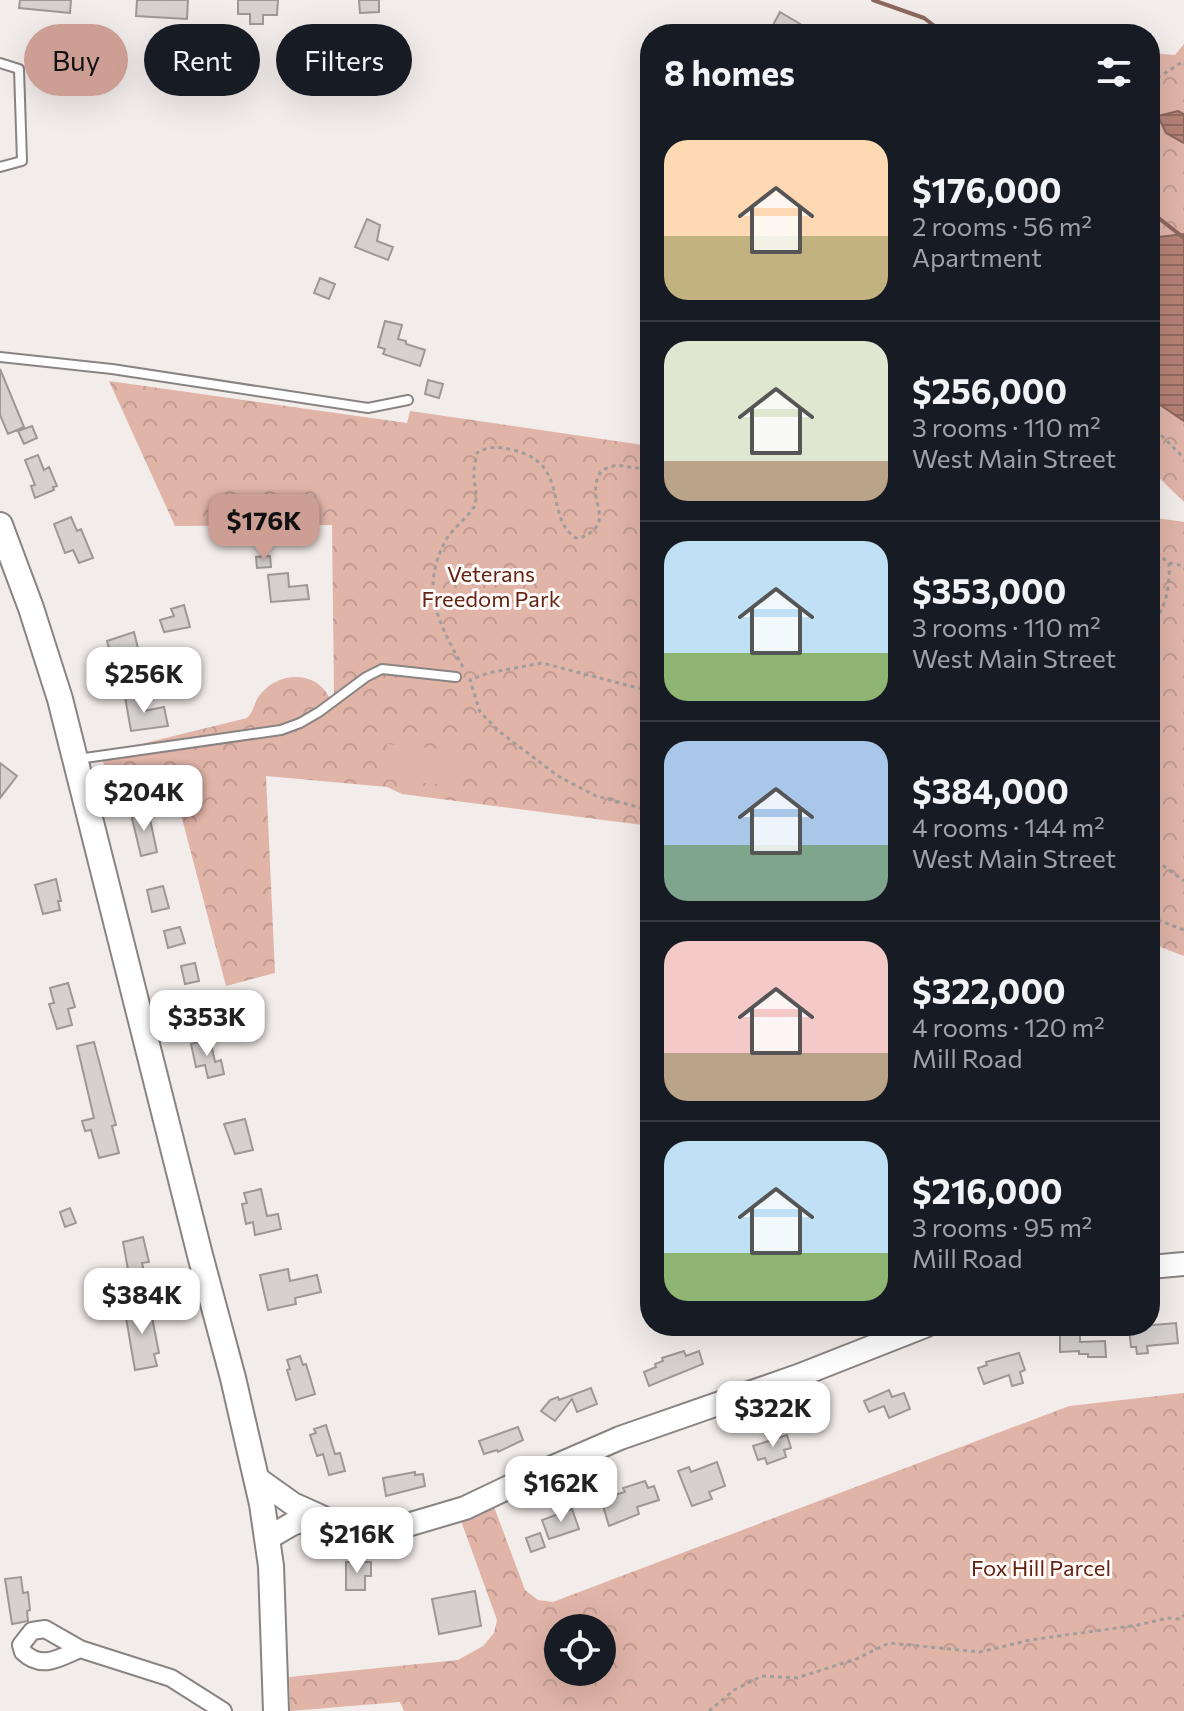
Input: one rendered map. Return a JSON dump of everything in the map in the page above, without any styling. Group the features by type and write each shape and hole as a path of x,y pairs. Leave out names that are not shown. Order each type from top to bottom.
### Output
{"main road":[{"path":"2,536 41,638 76,759 233,1378 268,1538 276,1711"}],"street":[{"path":"1160,1266 1184,1264"},
{"path":"255,1477 293,1504 325,1518 366,1528 394,1529 465,1508 620,1438 798,1376 900,1336"},
{"path":"268,1538 301,1519 325,1518"},
{"path":"80,1649 171,1678 223,1711"}],"lane":[{"path":"0,63 19,69 22,161 0,167"},
{"path":"0,357 112,369 368,408 408,400"},
{"path":"76,759 281,730 319,712 366,677 382,669 456,677"}],"path":[{"path":"1160,76 1184,61"},
{"path":"1160,434 1184,458"},
{"path":"640,469 616,465 602,470 593,488 601,519 597,528 578,539 565,526 548,472 540,461 528,454 498,447 487,447 477,453 474,469 476,498 473,508 445,542 435,574 433,606 470,680 480,712 500,732 558,776 596,796 640,807"},
{"path":"1160,556 1169,563 1184,566"},
{"path":"1160,613 1170,583 1169,563"},
{"path":"456,677 470,680 488,673 542,663 640,688"},
{"path":"1160,863 1184,881"},
{"path":"1160,921 1184,930"},
{"path":"709,1711 734,1690 762,1676 797,1678 856,1659 889,1643 980,1652 1030,1640 1168,1618 1180,1619 1184,1615"}],"green space":[{"path":"1184,44 1184,502 1160,479 1160,54 1175,55"},
{"name":"Veterans Freedom Park","path":"109,381 407,423 410,411 640,445 640,825 402,794 387,787 266,776 275,973 226,986 174,788 114,799 101,754 247,718 266,688 285,678 305,678 323,688 329,697 334,695 332,525 175,526"},
{"path":"1160,518 1184,522 1184,956 1160,947"},
{"path":"387,744 461,751 455,786 383,779"},
{"name":"Fox Hill Parcel","path":"1184,1393 1184,1711 404,1711 400,1702 290,1711 289,1677 458,1660 483,1646 494,1633 497,1620 460,1518 493,1504 525,1590 538,1600 553,1602 1069,1406"}],"shaded area":[{"path":"1178,111 1184,114 1184,143 1166,133 1160,116"},
{"path":"1184,234 1184,421 1160,405 1160,237"}],"building":[{"path":"20,0 71,0 70,13 19,8"},
{"path":"137,0 188,0 187,19 136,16"},
{"path":"238,0 278,0 277,15 263,15 263,24 250,24 250,14 238,14"},
{"path":"359,0 379,0 379,12 360,13"},
{"path":"780,12 800,24 774,24"},
{"path":"367,219 380,225 377,241 393,247 388,260 355,247"},
{"path":"320,278 335,284 329,299 314,293"},
{"path":"385,321 402,325 398,339 425,350 420,366 383,354 385,349 378,347"},
{"path":"0,369 24,427 8,434 0,415"},
{"path":"428,380 443,384 439,398 425,394"},
{"path":"32,426 37,438 24,444 18,431"},
{"path":"38,455 44,470 49,467 57,486 35,498 31,486 35,485 25,460"},
{"path":"71,517 77,531 81,529 93,558 79,563 73,550 65,553 54,524"},
{"path":"270,556 271,567 257,568 256,557"},
{"path":"288,573 289,587 307,585 309,599 271,602 268,575"},
{"path":"184,605 190,627 164,632 160,620 174,616 171,609"},
{"path":"134,632 138,657 114,664 107,641"},
{"path":"141,694 144,711 164,707 168,726 131,731 125,697"},
{"path":"0,763 17,776 0,798"},
{"path":"148,810 157,852 141,856 131,814"},
{"path":"56,879 60,910 43,914 35,885"},
{"path":"163,886 169,908 152,912 147,890"},
{"path":"180,927 185,943 168,948 164,931"},
{"path":"195,963 199,981 185,984 181,966"},
{"path":"68,983 75,1007 68,1009 72,1025 57,1029 49,1004 54,1003 50,988"},
{"path":"210,1039 215,1062 221,1060 224,1074 208,1078 205,1065 196,1067 191,1044"},
{"path":"94,1042 116,1125 112,1126 119,1153 99,1158 91,1130 85,1131 82,1121 94,1118 77,1046"},
{"path":"245,1119 253,1150 235,1154 224,1124"},
{"path":"261,1189 267,1216 278,1214 281,1229 255,1235 253,1222 246,1224 242,1204 247,1203 244,1193"},
{"path":"70,1208 76,1223 65,1227 60,1212"},
{"path":"143,1237 149,1262 142,1263 144,1271 129,1275 123,1242"},
{"path":"288,1269 290,1281 317,1275 321,1292 295,1298 296,1304 268,1310 260,1275"},
{"path":"144,1302 147,1318 152,1317 159,1353 154,1354 157,1366 135,1370 124,1306"},
{"path":"1176,1323 1178,1343 1147,1346 1148,1353 1137,1354 1136,1347 1131,1347 1130,1336 1160,1336 1160,1324"},
{"path":"1060,1336 1080,1336 1080,1342 1105,1341 1106,1357 1088,1357 1088,1354 1079,1354 1079,1351 1060,1352"},
{"path":"684,1351 686,1356 699,1351 703,1364 649,1386 644,1372 656,1367 655,1364 663,1361 662,1358"},
{"path":"1019,1353 1025,1370 1020,1372 1023,1383 1012,1386 1009,1375 984,1384 978,1368 987,1365 986,1362"},
{"path":"300,1356 303,1365 306,1364 315,1394 296,1400 287,1360"},
{"path":"591,1388 597,1404 577,1412 572,1399 555,1421 541,1411 550,1400 558,1397 559,1400"},
{"path":"889,1390 892,1397 904,1393 910,1409 889,1418 884,1406 869,1412 864,1401"},
{"path":"326,1425 335,1454 340,1453 345,1471 329,1475 323,1454 317,1456 310,1435 316,1433 314,1429"},
{"path":"518,1427 523,1440 498,1452 484,1454 479,1441"},
{"path":"787,1435 791,1448 784,1450 786,1457 767,1464 765,1458 758,1460 753,1446"},
{"path":"717,1462 725,1486 709,1492 712,1499 692,1506 678,1471 689,1467 691,1472"},
{"path":"415,1472 415,1475 423,1474 425,1486 386,1496 383,1478"},
{"path":"645,1481 648,1488 654,1486 659,1500 637,1507 639,1514 609,1526 601,1499 625,1492 623,1488"},
{"path":"572,1509 579,1529 549,1539 542,1520"},
{"path":"540,1533 545,1547 531,1552 526,1538"},
{"path":"346,1562 371,1562 371,1576 365,1576 365,1590 346,1590"},
{"path":"21,1577 23,1593 28,1592 28,1621 12,1624 5,1579"},
{"path":"475,1591 481,1626 439,1634 432,1599"}],"waterway":[{"path":"873,0 924,18 932,24"},
{"path":"1160,219 1184,238"}]}
